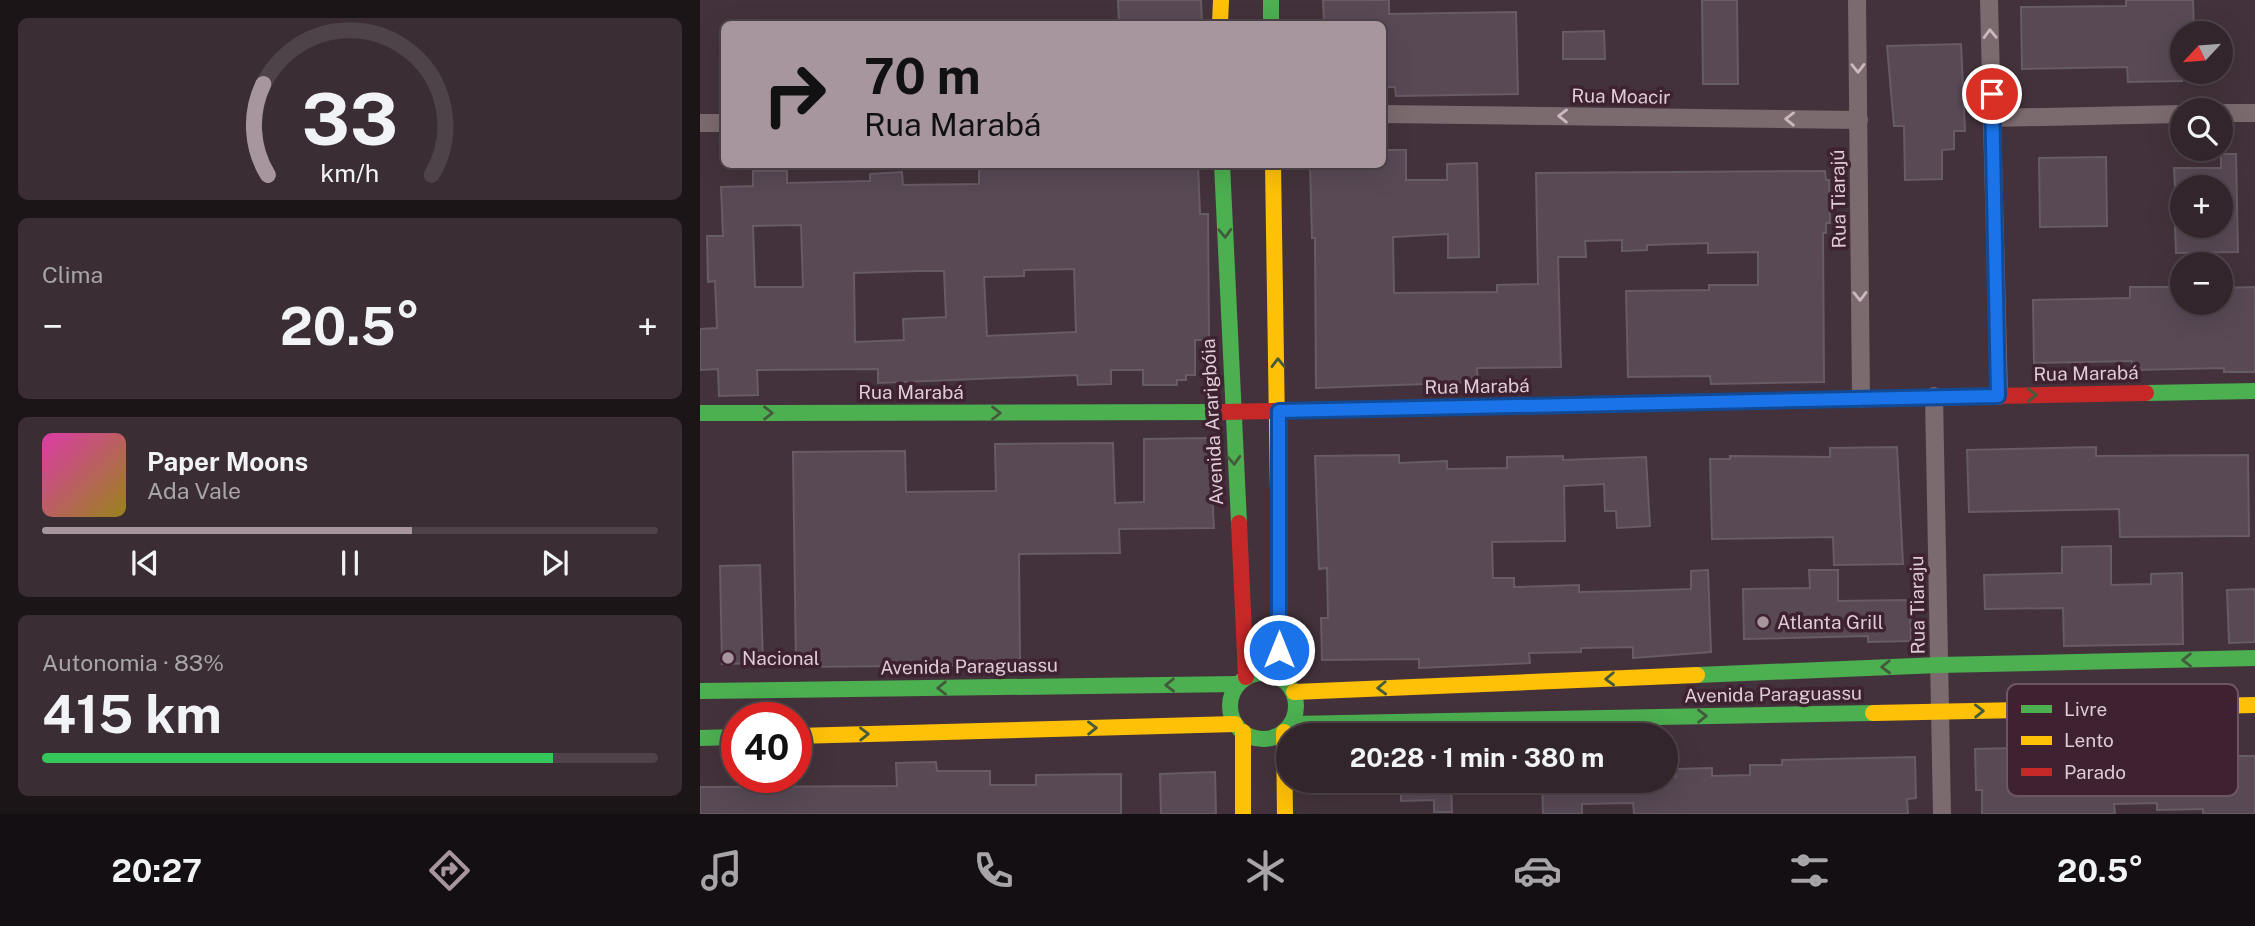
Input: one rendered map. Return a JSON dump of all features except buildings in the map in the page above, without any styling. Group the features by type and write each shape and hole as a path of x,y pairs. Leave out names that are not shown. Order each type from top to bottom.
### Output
{"main road":[{"path":"1220,0 1220,21"},
{"path":"1271,0 1271,21"},
{"name":"Avenida Ararigbóia","path":"1222,168 1242,680"},
{"path":"1273,168 1279,411 1279,676"},
{"name":"Rua Marabá","path":"700,413 1232,412 2255,391"},
{"name":"Avenida Paraguassu","path":"1294,692 1939,665 2255,658"},
{"path":"1243,814 1239,728 1230,703 1242,680 1257,673 1279,676 1294,692 1295,714 1290,723"},
{"name":"Avenida Paraguassu","path":"700,691 1242,680"},
{"name":"Avenida Paraguassu","path":"1479,723 2007,710"},
{"path":"812,736 1239,728 1263,740 1276,734"},
{"path":"700,738 721,737"},
{"path":"1285,793 1285,814"}],"street":[{"name":"Rua Tiarajú","path":"1857,0 1861,399"},
{"path":"1989,0 1998,396"},
{"path":"2233,114 2255,113"},
{"name":"Rua Moacir","path":"1386,114 1859,120"},
{"path":"1992,118 2170,114"},
{"path":"700,123 721,122"},
{"name":"Rua Tiaraju","path":"1934,396 1942,814"}],"traffic: fast":[{"path":"1271,0 1271,21"},
{"path":"1222,168 1239,523"},
{"path":"2146,393 2255,391"},
{"path":"1516,406 1895,398"},
{"path":"700,413 1222,412"},
{"path":"1279,557 1279,676"},
{"path":"1697,675 1939,665 2255,658"},
{"path":"1257,673 1269,673 1281,678 1291,688 1296,706 1294,719 1281,734 1269,739 1257,739 1245,734 1235,724 1230,712 1230,700 1235,688 1245,678 1257,673"},
{"path":"700,691 1238,684"},
{"path":"1344,723 1873,713"},
{"path":"700,738 721,737"}],"traffic: slow":[{"path":"1220,21 1221,0"},
{"path":"1273,168 1279,557"},
{"path":"1294,692 1697,675"},
{"path":"2238,705 2255,705"},
{"path":"1873,713 2007,710"},
{"path":"812,736 1235,724"},
{"path":"1243,732 1243,814"},
{"path":"1285,793 1285,814"}],"traffic: jam":[{"path":"1895,398 2146,393"},
{"path":"1222,412 1516,406"},
{"path":"1239,523 1246,677"}],"place":[{"name":"Atlanta Grill","path":"1763,622"},
{"name":"Nacional","path":"728,658"}],"route":[{"path":"1279,650 1279,411 1998,396 1992,94"}]}
